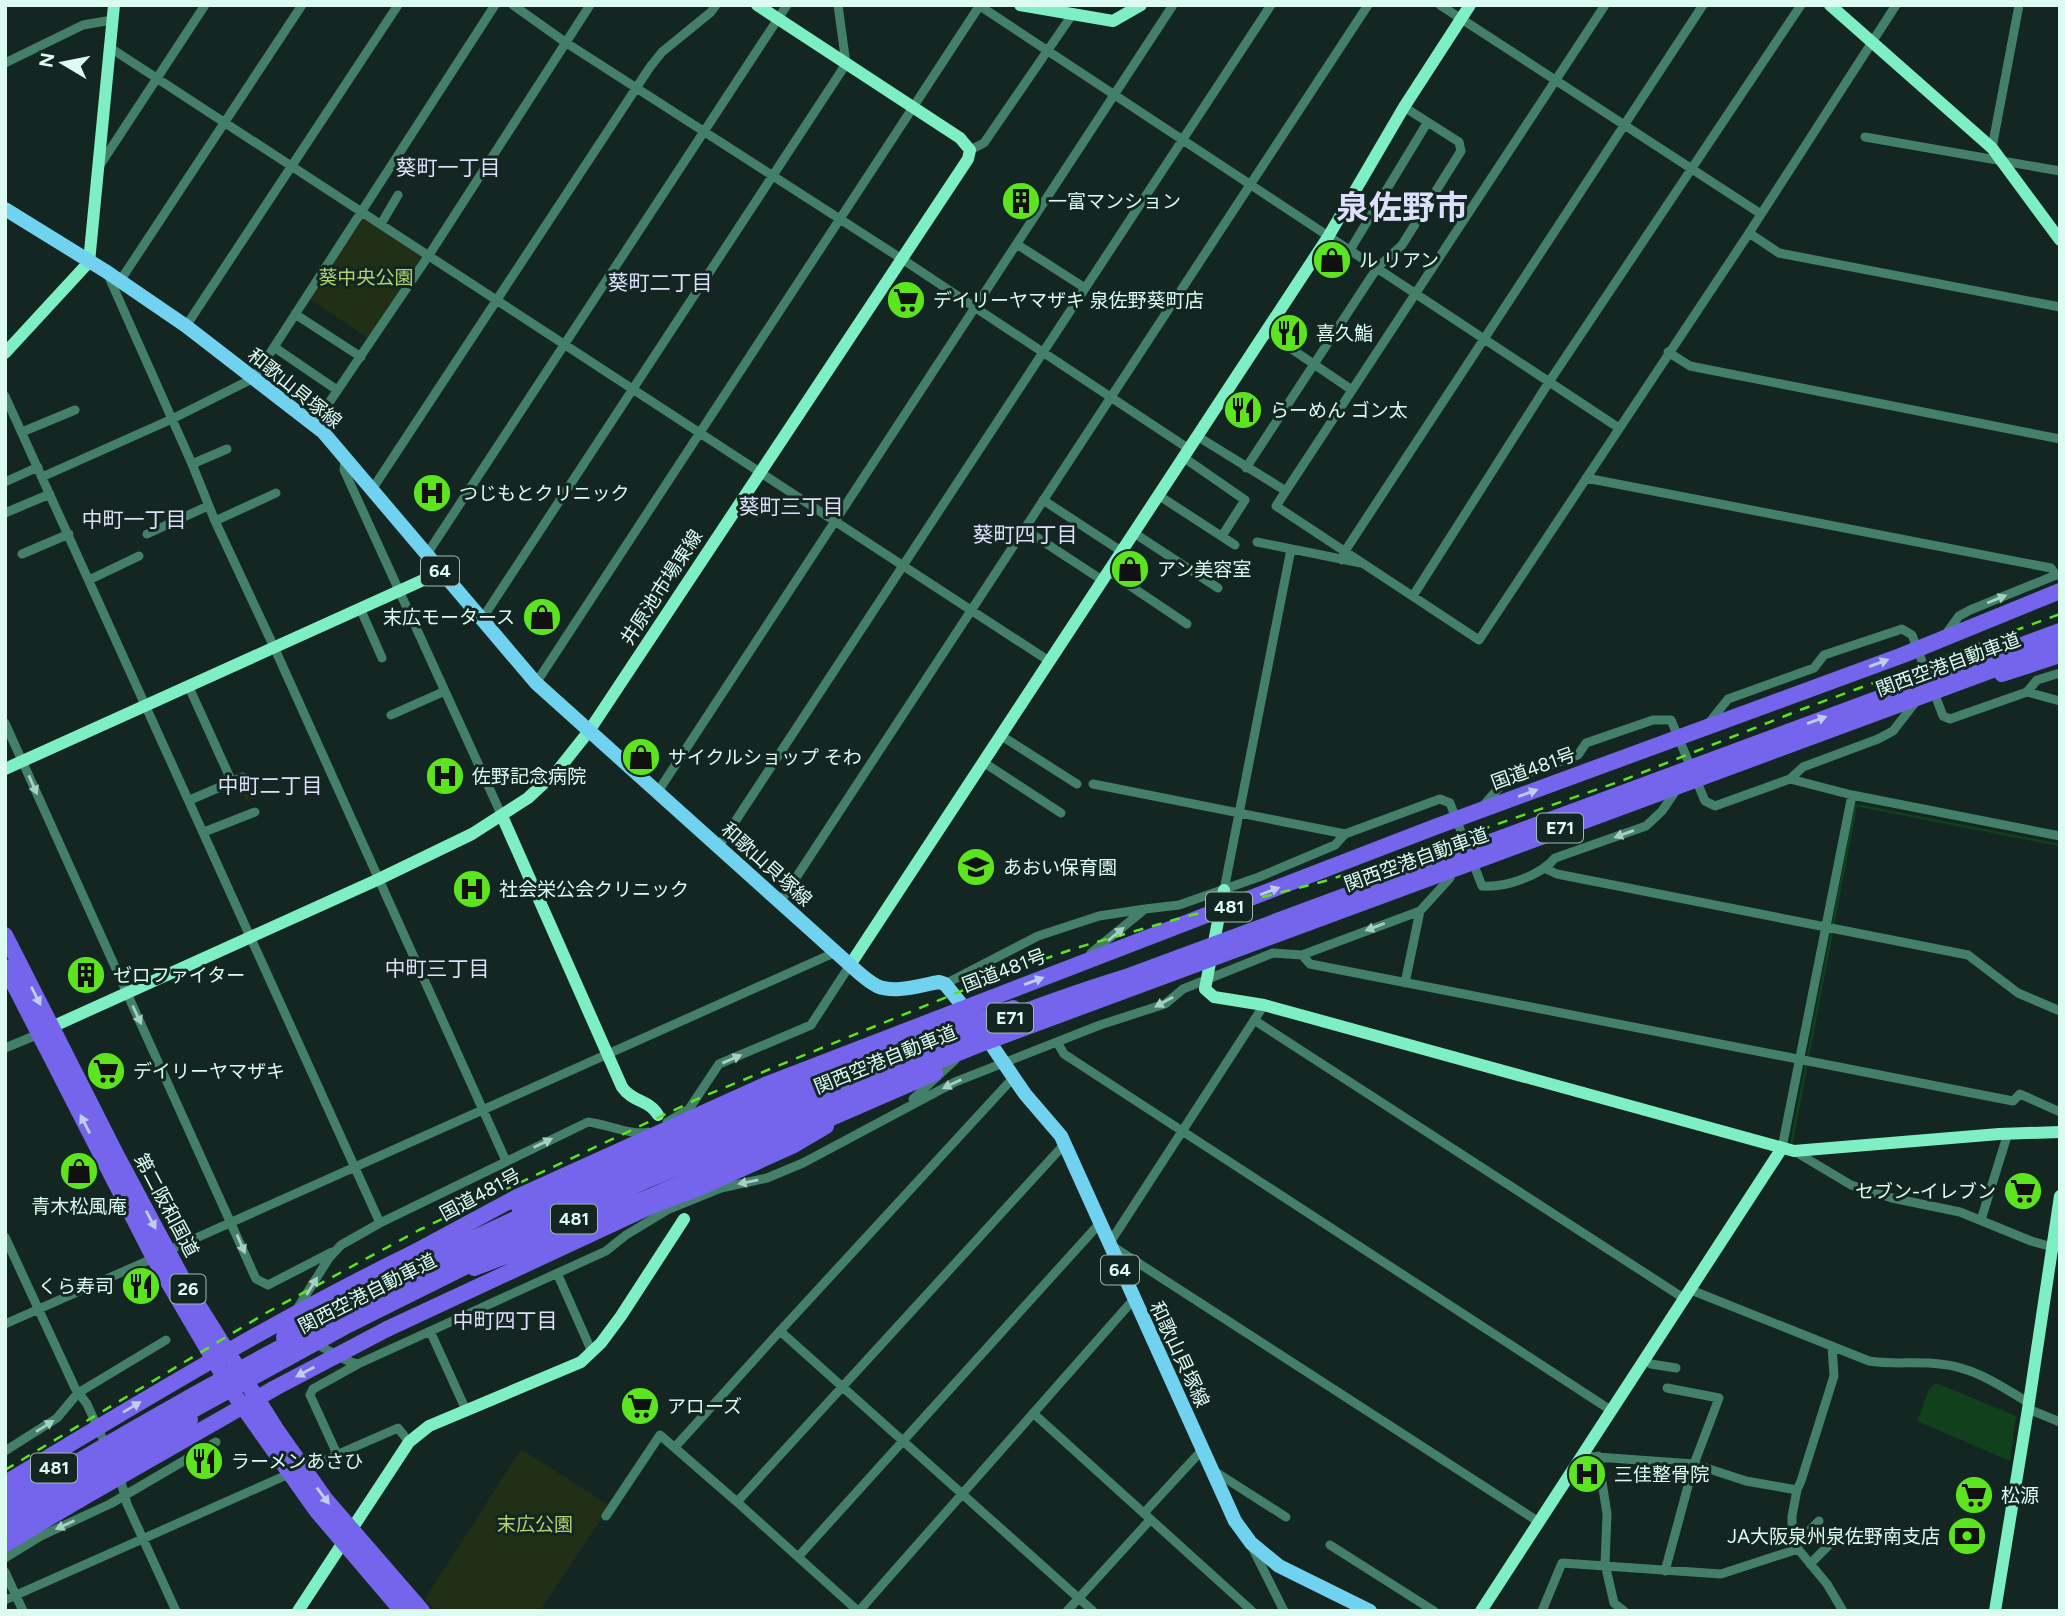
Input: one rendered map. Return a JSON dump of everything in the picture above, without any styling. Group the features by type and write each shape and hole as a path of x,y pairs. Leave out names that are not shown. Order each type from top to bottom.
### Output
{"highway":[{"name":"国道481号","path":"5,1483 247,1341 361,1279 411,1254 431,1251 553,1201 771,1105 879,1041 1457,819 1917,649 2059,580"},
{"name":"関西空港自動車道","path":"5,1506 113,1440 363,1302 611,1181 765,1115 1062,997 1126,976 2060,631"},
{"name":"関西空港自動車道","path":"5,1521 120,1450 348,1325 523,1238 648,1180 1061,1014 2060,645"},
{"name":"481","path":"5,1529 365,1319 545,1232 729,1151 993,1045 1208,973 1698,783 2060,654"},
{"name":"第二阪和国道","path":"5,935 45,1030 160,1254 229,1368 249,1386 296,1472"},
{"name":"第二阪和国道","path":"5,967 45,1030"},
{"path":"431,1251 519,1207 744,1107 903,1044 1002,1010 1062,997"},
{"path":"455,1275 557,1237 929,1076 996,1050 1061,1014"},
{"name":"481","path":"5,1544 275,1388 387,1329 649,1207 699,1188 792,1146 911,1078"},
{"path":"423,1311 557,1237"},
{"name":"481","path":"5,1496 431,1251"},
{"name":"第二阪和国道","path":"229,1368 234,1394 402,1611"},
{"name":"第二阪和国道","path":"347,1537 422,1611"}],"main road":[{"name":"和歌山貝塚線","path":"5,209 107,272 186,326 314,425 373,488 536,683 850,965 881,988 898,989 939,982 945,984 993,1045 1013,1078 1061,1136 1235,1521 1251,1543 1279,1566 1370,1611"}],"street":[{"path":"5,353 89,261 114,5"},
{"path":"99,166 205,5"},
{"path":"120,281 302,5"},
{"path":"186,326 398,5"},
{"path":"42,477 172,419 254,378 495,5"},
{"path":"513,5 565,42 902,259 1111,398 1186,453 1245,500 1222,537"},
{"path":"314,425 429,255 590,5"},
{"path":"373,488 637,87 662,52 716,5"},
{"path":"757,5 960,138 970,150 984,143 1072,15"},
{"path":"427,554 787,5"},
{"path":"482,619 846,64 838,5"},
{"path":"1020,5 1072,15 1093,12 1113,21 1141,5"},
{"path":"657,793 1174,5"},
{"path":"719,846 1271,5"},
{"path":"780,902 1368,5"},
{"path":"1440,5 1761,214"},
{"path":"5,723 256,1279 268,1285 337,1250 380,1223 588,1122 606,1124 637,1134 647,1133 689,1110 719,1064 811,1025 1328,237 1404,107 1470,5"},
{"path":"1605,5 1276,506 1344,555 1366,565 1479,640 1749,233 1896,5"},
{"path":"1344,555 1703,5"},
{"path":"1413,596 1549,382 1801,5"},
{"path":"1830,5 1992,149 2060,240"},
{"path":"1992,149 2019,5"},
{"path":"536,683 980,6 1619,428"},
{"path":"5,63 83,25 111,20"},
{"path":"109,47 1049,661"},
{"path":"1246,468 1377,268 1402,244 1461,151 1459,142 1404,107"},
{"path":"1350,250 1427,123"},
{"path":"1865,137 2060,172"},
{"name":"井原池市場東線","path":"45,1030 379,879 472,834 528,798 544,783 589,731 968,159 970,150"},
{"path":"381,224 398,195"},
{"path":"1749,233 1779,253 2060,307"},
{"path":"1018,245 1085,288"},
{"path":"107,272 208,506 506,1161"},
{"path":"295,314 361,357"},
{"path":"1265,331 1352,390"},
{"path":"274,347 337,390"},
{"path":"1668,352 1690,366 2060,439"},
{"path":"5,396 380,1223"},
{"path":"22,432 75,410"},
{"path":"1197,436 1286,491"},
{"path":"192,464 228,449"},
{"path":"345,456 344,470 607,1054 628,1096 654,1109 658,1115"},
{"path":"5,482 38,467"},
{"path":"1586,478 2051,568 2059,580"},
{"path":"215,521 276,493"},
{"path":"5,513 50,494"},
{"path":"1158,495 1235,545"},
{"path":"1043,500 1121,551"},
{"path":"148,534 208,506"},
{"path":"1024,529 1187,624"},
{"path":"1134,533 1218,588"},
{"path":"22,554 69,534"},
{"path":"1257,542 1344,555"},
{"path":"1291,549 1205,989 1214,997 1264,1005 1788,1150 1851,1185 1892,1198 1960,1212 2031,1241 2056,1248"},
{"path":"89,580 139,556"},
{"path":"5,769 441,572"},
{"path":"360,608 382,658"},
{"path":"1706,726 1728,699 1814,668 1824,655 1902,629 1912,635 1942,716 1950,719 2027,692 2037,680 2060,673"},
{"path":"188,685 232,782"},
{"path":"391,715 445,691"},
{"path":"2027,692 2060,701"},
{"path":"1479,811 1504,782 1578,755 1586,743 1653,720 1671,720 1705,801 1715,807 1790,779 1803,767 1878,739 1893,731 1914,704"},
{"path":"1000,736 1077,784"},
{"path":"983,762 1061,813"},
{"path":"190,800 243,777"},
{"path":"1790,779 2060,836"},
{"path":"1093,784 1345,834"},
{"path":"945,984 1038,936 1099,916 1178,905 1224,890 1335,845 1345,834 1440,799 1451,803 1482,886 1495,887 1546,869 1555,858 1646,826 1662,811 1675,792"},
{"path":"1481,1611 1688,1295 1788,1150 1801,1060 1853,794"},
{"path":"204,832 255,812"},
{"path":"1546,869 1557,874 1968,955 2018,993 2060,1011"},
{"path":"337,1454 310,1395 313,1389 358,1364 606,1251 626,1235 669,1209 721,1188 767,1178 803,1163 956,1083 1004,1062 1165,1004 1208,973 1273,953 1302,955 1420,911 1450,878"},
{"path":"1059,971 1097,950 1145,909"},
{"path":"1405,983 1420,911"},
{"path":"5,1324 836,953"},
{"path":"1302,955 1310,964 1801,1060 2013,1101 2020,1094 2060,1112"},
{"path":"1264,1005 1109,1244 1539,1522"},
{"path":"1254,1020 1688,1295 1869,1361 1883,1364 1937,1363 1962,1368 1997,1383 2029,1406 2060,1422"},
{"path":"5,1048 45,1030"},
{"path":"1057,1042 1064,1054 1612,1411"},
{"path":"852,1136 918,1096 956,1060"},
{"path":"675,1447 1013,1078"},
{"path":"1788,1150 2008,1133 2060,1132"},
{"path":"1981,1220 2008,1133"},
{"path":"737,1502 1065,1146"},
{"path":"1815,1163 1819,1149"},
{"path":"1995,1611 2056,1248 2060,1196"},
{"path":"299,1611 409,1442 429,1426 581,1362 621,1316 684,1219"},
{"path":"798,1557 1100,1223"},
{"path":"5,1237 37,1309 115,1464 125,1495 176,1611"},
{"path":"274,1343 329,1258 337,1250"},
{"path":"557,1273 592,1352"},
{"path":"606,1516 660,1435 858,1611 1134,1299"},
{"path":"430,1331 466,1410"},
{"path":"780,1331 1093,1611"},
{"path":"5,1451 57,1418 78,1393 166,1340"},
{"path":"320,1346 347,1362 358,1364"},
{"path":"1832,1346 1834,1376 1797,1490 1792,1528 1797,1546 1827,1584 1843,1611"},
{"path":"1645,1360 1651,1364 1676,1368"},
{"path":"1665,1571 1693,1464 1718,1398 1667,1388"},
{"path":"1033,1413 1252,1611"},
{"path":"5,1600 398,1428 409,1442"},
{"path":"5,1558 41,1536 125,1495 216,1442"},
{"path":"1067,1611 1203,1449"},
{"path":"1583,1456 1693,1464 1746,1481 1797,1490"},
{"path":"1598,1456 1607,1514 1605,1564 1614,1603 1624,1611"},
{"path":"1213,1471 1286,1517"},
{"path":"1542,1611 1562,1563 1721,1574 1797,1546 1819,1521"},
{"path":"1811,1564 1840,1534"},
{"path":"1251,1543 1283,1610"},
{"path":"1331,1545 1434,1611"},
{"path":"5,1572 23,1611"}],"green space":[{"name":"葵中央公園","path":"362,215 423,255 369,339 308,298"},
{"path":"247,778 256,797 246,801 237,782"},
{"name":"末広公園","path":"521,1449 610,1506 540,1611 437,1611 425,1599"}],"shaded area":[{"path":"1936,1383 2016,1416 2010,1461 1917,1421 1929,1390"}],"waterway":[{"path":"1833,925 1856,805 2060,845"},
{"path":"1791,1145 1832,931"}],"railway":[{"path":"5,1470 266,1313 419,1230 704,1096 1013,970 1076,948 1325,881 1443,843 1621,781 1800,710 2060,614"}],"place":[{"name":"一富マンション","path":"1021,201"},
{"name":"ル リアン","path":"1332,260"},
{"name":"デイリーヤマザキ 泉佐野葵町店","path":"906,300"},
{"name":"喜久鮨","path":"1289,333"},
{"name":"らーめん ゴン太","path":"1243,410"},
{"name":"つじもとクリニック","path":"432,493"},
{"name":"アン美容室","path":"1130,569"},
{"name":"末広モータース","path":"542,617"},
{"name":"サイクルショップ そわ","path":"641,757"},
{"name":"佐野記念病院","path":"445,776"},
{"name":"あおい保育園","path":"976,867"},
{"name":"社会栄公会クリニック","path":"472,889"},
{"name":"ゼロファイター","path":"86,975"},
{"name":"デイリーヤマザキ","path":"106,1071"},
{"name":"青木松風庵","path":"79,1171"},
{"name":"セブン-イレブン","path":"2023,1191"},
{"name":"くら寿司","path":"141,1286"},
{"name":"アローズ","path":"640,1406"},
{"name":"ラーメンあさひ","path":"204,1461"},
{"name":"三佳整骨院","path":"1587,1474"},
{"name":"松源","path":"1974,1495"},
{"name":"JA大阪泉州泉佐野南支店","path":"1967,1536"}],"district":[{"name":"葵町一丁目","path":"448,168"},
{"name":"泉佐野市","path":"1402,207"},
{"name":"葵町二丁目","path":"660,283"},
{"name":"葵町三丁目","path":"791,507"},
{"name":"中町一丁目","path":"134,520"},
{"name":"葵町四丁目","path":"1025,535"},
{"name":"中町二丁目","path":"270,786"},
{"name":"中町三丁目","path":"437,969"},
{"name":"中町四丁目","path":"505,1321"}]}
